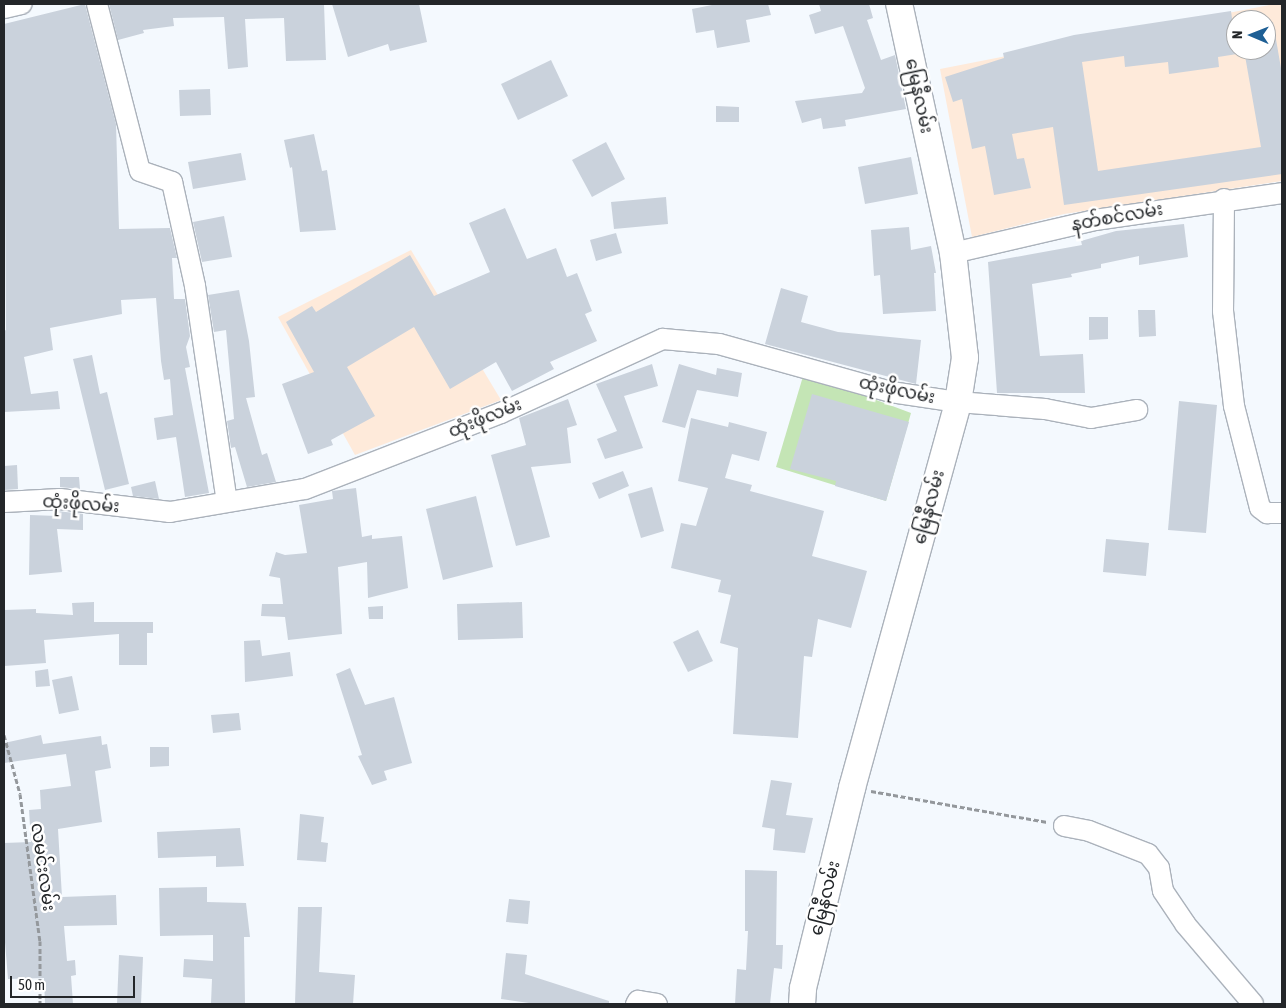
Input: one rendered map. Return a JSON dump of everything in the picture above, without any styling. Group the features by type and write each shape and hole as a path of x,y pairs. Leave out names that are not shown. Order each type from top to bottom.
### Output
{"main road":[{"name":"မြေနီလမ်း","path":"802,1004 803,988 852,788 958,402 965,358 953,253 899,4"}],"street":[{"path":"4,8 22,4"},
{"path":"97,4 140,171 172,182 195,286 227,502"},
{"name":"နတ်စင်လမ်း","path":"953,253 1095,220 1224,199 1282,193"},
{"path":"1224,199 1223,311 1234,406 1260,508 1267,514 1282,513"},
{"name":"ထုံးဖိုလမ်း","path":"4,502 60,499 170,512 305,489 501,413 662,339 719,344 892,392 958,402 1045,409 1091,418 1137,410"},
{"path":"1064,826 1089,831 1148,854 1159,868 1163,891 1185,924 1252,1004"},
{"path":"636,1004 638,1001 657,1004"}],"path":[{"name":"လမင်းလမ်း","path":"4,735 20,794 36,911 40,941 40,1004"},
{"path":"852,788 1064,826"}],"shaded area":[{"path":"1282,4 1282,181 1064,214 972,237 940,69 1226,13 1226,60 1276,60 1276,10 1243,10"},
{"path":"411,250 501,400 355,455 278,317"}],"green space":[{"path":"804,373 911,413 886,501 776,467"}],"building":[{"path":"85,4 116,124 119,229 170,228 177,258 172,258 174,299 185,299 190,336 186,347 190,367 185,368 209,493 185,497 176,437 157,440 154,418 173,415 170,379 164,380 161,361 156,298 121,300 122,314 50,328 53,350 24,357 31,394 58,391 60,409 4,412 4,331 6,330 4,24"},
{"path":"109,4 324,4 326,60 286,61 284,18 245,19 248,67 228,69 224,17 173,18 174,26 143,30 144,33 118,40"},
{"path":"332,4 419,4 427,42 390,51 388,44 348,57"},
{"path":"717,4 768,4 771,15 746,20 750,42 717,48 714,30 696,33 692,9"},
{"path":"819,4 869,4 873,18 867,20 881,60 895,55 906,109 845,120 846,126 823,129 821,118 802,123 795,101 862,93 865,88 843,26 815,34 809,15 821,11"},
{"path":"1226,12 1226,56 1218,57 1219,67 1169,74 1168,62 1125,67 1124,56 1082,62 1098,171 1261,147 1246,60 1276,60 1276,39 1282,74 1282,174 1064,205 1053,127 1012,134 1017,159 1024,158 1031,188 994,195 985,146 972,149 962,99 953,102 945,77 1004,58 1003,53 1074,35"},
{"path":"551,60 568,96 518,120 501,84"},
{"path":"210,89 211,115 180,116 179,90"},
{"path":"716,106 739,107 739,122 716,122"},
{"path":"314,134 322,171 327,170 336,230 300,232 292,167 290,168 284,140"},
{"path":"606,142 625,179 592,197 572,160"},
{"path":"241,153 246,180 193,189 188,162"},
{"path":"911,157 918,194 865,204 858,167"},
{"path":"666,197 668,224 614,229 611,202"},
{"path":"505,208 527,259 556,248 567,277 577,273 592,311 585,314 597,341 550,362 554,369 512,391 496,362 450,389 414,327 347,367 375,416 331,440 333,445 308,454 282,384 314,372 286,322 312,306 316,312 410,255 434,296 490,272 469,223"},
{"path":"224,216 232,257 202,262 193,222"},
{"path":"1184,224 1188,257 1139,265 1139,256 1101,264 1101,268 1071,274 1072,277 1032,284 1040,356 1083,354 1085,393 997,393 988,262 1082,245 1081,241 1116,231"},
{"path":"909,227 911,250 931,246 936,273 934,273 936,311 883,314 880,275 874,276 871,230"},
{"path":"616,233 622,253 596,261 590,240"},
{"path":"781,288 808,296 801,322 838,332 921,340 916,384 765,344"},
{"path":"239,290 249,341 255,397 246,398 262,455 267,453 276,482 247,487 235,447 231,448 227,421 234,419 226,330 214,332 208,295"},
{"path":"1138,310 1155,310 1156,336 1139,337"},
{"path":"1089,317 1108,317 1108,339 1089,340"},
{"path":"92,355 100,394 107,392 129,484 105,490 73,359"},
{"path":"652,364 658,386 624,396 643,448 605,459 597,439 617,431 596,384"},
{"path":"679,364 716,375 717,368 742,373 738,397 697,390 685,428 662,422"},
{"path":"812,394 909,422 886,501 835,486 836,481 790,469"},
{"path":"568,399 577,425 567,428 571,463 531,467 550,537 516,546 491,455 526,445 519,418"},
{"path":"1179,401 1217,405 1206,533 1168,530"},
{"path":"691,418 728,427 729,422 767,432 759,461 732,454 725,478 752,485 750,491 824,511 812,556 867,571 851,628 818,619 812,657 804,656 798,738 733,734 738,648 720,643 731,595 718,592 721,580 671,568 681,523 696,526 708,488 678,481"},
{"path":"17,465 18,489 4,490 4,466"},
{"path":"623,471 629,486 599,499 592,483"},
{"path":"60,477 79,477 80,489 60,487"},
{"path":"155,481 159,499 133,496 131,487"},
{"path":"652,487 664,531 641,538 628,494"},
{"path":"356,488 362,537 372,535 372,539 402,536 408,588 368,598 367,562 338,567 342,634 288,640 285,617 261,616 262,604 283,604 280,578 269,576 276,552 285,555 307,553 299,505 333,499 332,491"},
{"path":"476,496 493,567 443,580 426,509"},
{"path":"57,511 83,514 83,530 57,529 62,572 29,575 30,515 57,516"},
{"path":"1106,539 1149,543 1146,576 1103,572"},
{"path":"94,602 94,622 153,622 153,633 147,633 147,665 119,665 119,634 44,640 46,663 4,666 4,610 36,609 36,613 73,615 72,603"},
{"path":"522,602 523,638 458,640 457,604"},
{"path":"383,606 383,619 369,619 368,607"},
{"path":"698,630 713,661 688,672 673,642"},
{"path":"260,640 262,656 290,652 293,676 245,682 244,641"},
{"path":"350,668 365,705 394,697 412,763 384,771 387,780 372,785 358,756 362,755 336,674"},
{"path":"48,669 50,686 36,687 35,671"},
{"path":"72,676 79,710 59,714 52,680"},
{"path":"239,713 241,730 213,733 211,715"},
{"path":"41,735 43,744 101,736 102,745 107,744 111,768 95,771 102,822 58,829 62,897 116,895 117,925 64,926 67,961 75,960 76,975 71,976 73,1004 45,1004 44,978 8,979 4,930 4,843 31,842 29,810 41,809 40,790 71,786 66,754 4,763 4,743"},
{"path":"150,747 169,747 169,766 150,767"},
{"path":"771,780 792,783 786,815 813,818 805,853 773,850 775,829 762,827"},
{"path":"300,814 324,817 321,842 328,843 326,862 297,860"},
{"path":"240,828 244,866 216,867 216,856 158,858 157,832"},
{"path":"745,870 777,871 776,945 783,945 782,969 774,968 770,1004 735,1004 737,969 746,970 748,931 745,931"},
{"path":"207,887 207,902 246,903 250,937 244,937 245,1004 211,1003 212,979 183,977 184,959 213,961 213,935 160,936 159,888"},
{"path":"509,899 530,901 528,924 506,922"},
{"path":"298,907 322,907 319,972 355,975 353,1004 295,1004"},
{"path":"506,953 527,955 525,974 609,1001 609,1004 536,1004 501,999"},
{"path":"119,955 143,957 141,1004 117,1004"}]}
